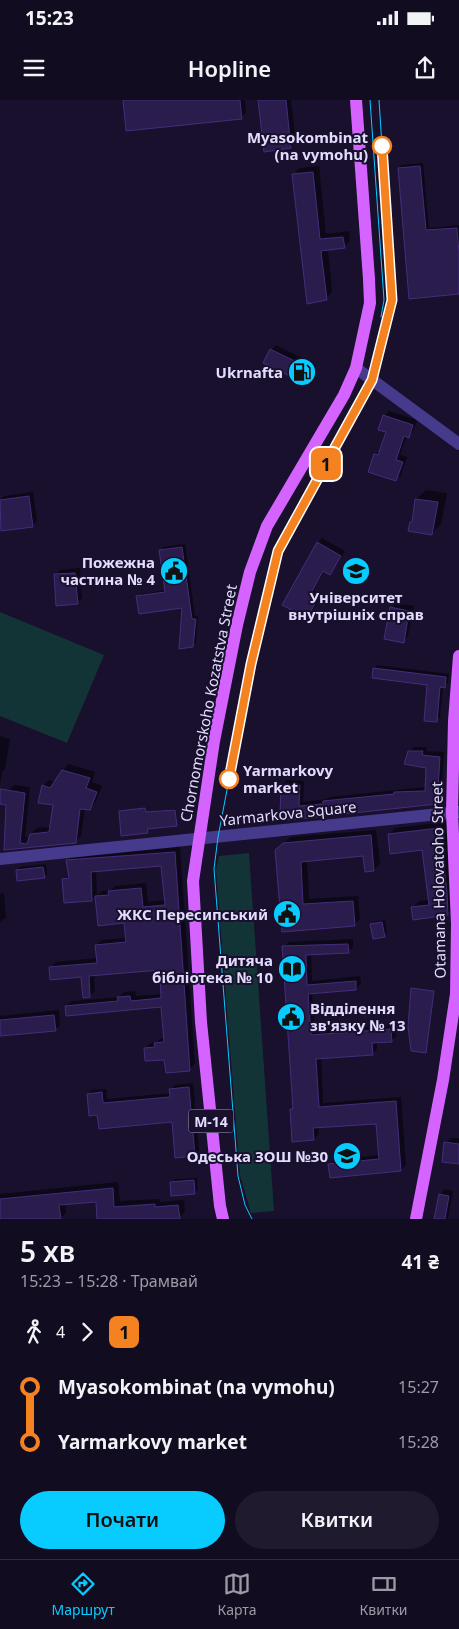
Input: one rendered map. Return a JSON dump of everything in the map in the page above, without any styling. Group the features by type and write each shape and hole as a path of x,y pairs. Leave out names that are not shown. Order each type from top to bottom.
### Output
{"main road":[{"name":"Chornomorskoho Kozatstva Street","path":"223,1219 220,1206 201,1022 194,881 199,838 214,741 237,625 257,551 267,526 344,395 356,368 370,303 356,100"},
{"name":"Otamana Holovatoho Street","path":"416,1219 443,1080 456,994 458,924 454,721 459,656"}],"street":[{"path":"356,368 459,444"},
{"name":"Yarmarkova Square","path":"0,859 456,812"}],"green space":[{"path":"0,612 104,655 67,743 0,716"},
{"path":"249,853 274,1211 251,1213 240,1175 216,870 219,856"}],"building":[{"path":"123,100 240,100 242,119 126,131"},
{"path":"258,100 286,100 291,148 264,152"},
{"path":"420,166 426,230 457,228 459,294 409,299 398,168"},
{"path":"313,172 320,239 343,237 345,248 321,251 327,300 307,304 292,174"},
{"path":"270,349 313,370 306,384 263,363"},
{"path":"383,415 413,425 409,438 404,436 396,460 403,462 396,481 368,472 374,454 378,455 386,432 378,430"},
{"path":"29,496 33,527 1,531 0,500"},
{"path":"415,499 438,502 432,535 408,531 410,522 412,522"},
{"path":"317,542 341,556 330,575 323,571 310,595 317,600 307,618 282,605"},
{"name":"Пожежна частина № 4","path":"182,547 192,619 196,619 193,647 179,649 182,608 139,614 136,596 165,592 159,550"},
{"path":"75,573 78,604 56,606 54,574"},
{"path":"390,607 409,611 404,643 384,639"},
{"path":"373,668 446,677 445,688 440,687 437,722 424,721 427,685 372,678"},
{"path":"408,751 423,751 422,755 440,757 437,804 288,820 280,814 281,785 300,785 299,806 323,804 323,801 394,794 394,792 425,791 426,768 404,764"},
{"path":"62,770 90,778 86,788 97,792 90,810 80,809 76,843 4,850 6,805 0,804 0,789 25,793 20,843 27,844 30,834 49,832 53,805 38,803 42,785 50,788"},
{"path":"145,808 146,812 175,810 177,826 147,829 148,833 121,836 119,811"},
{"path":"439,828 448,915 413,920 411,907 429,905 422,850 390,854 388,834"},
{"path":"371,835 374,871 365,872 363,856 301,862 303,904 353,901 355,926 282,932 275,850 283,843"},
{"path":"175,852 190,1071 166,1073 164,1060 145,1061 144,1048 155,1047 154,1043 164,1042 161,1007 66,1016 65,1006 118,1001 117,997 130,996 131,1001 161,998 160,970 89,976 90,997 83,998 81,977 50,980 49,967 97,963 95,945 126,942 124,923 98,926 95,896 109,895 108,891 141,888 143,907 165,905 161,866 91,872 92,901 64,903 62,879 69,878 66,860"},
{"path":"43,867 45,878 17,881 16,870"},
{"path":"382,922 385,937 373,939 370,924"},
{"path":"348,944 349,953 306,955 307,985 356,981 356,990 308,994 311,1035 391,1029 392,1042 372,1043 373,1055 316,1059 319,1107 396,1101 401,1171 330,1178 328,1164 379,1159 376,1124 313,1128 314,1140 292,1142 290,1109 293,1109 282,946"},
{"path":"411,988 434,991 426,1053 411,1051 408,1027"},
{"path":"54,1015 56,1031 0,1036 0,1020"},
{"path":"189,1087 195,1156 175,1158 172,1122 99,1129 97,1115 89,1116 87,1094 102,1092 103,1103 170,1097 169,1089"},
{"path":"444,1142 459,1144 459,1164 442,1162"},
{"path":"194,1180 195,1194 171,1196 170,1182"},
{"path":"113,1188 114,1207 155,1204 155,1207 178,1205 180,1219 97,1219 96,1202 59,1205 61,1219 0,1219 0,1199"},
{"path":"439,1194 449,1196 445,1219 434,1219"}],"tram line":[{"path":"370,100 384,300 381,317"},
{"path":"252,1219 245,1205 238,1176 214,869 218,837 251,664 278,551 372,381 392,300 379,100"},
{"name":"1","path":"229,779 251,664 278,551 372,380 392,300 382,146"}],"place":[{"name":"Myasokombinat (na vymohu)","path":"382,146"},
{"name":"Ukrnafta","path":"302,372"},
{"name":"Пожежна частина № 4","path":"174,571"},
{"name":"Університет внутрішніх справ","path":"356,571"},
{"name":"Yarmarkovy market","path":"229,779"},
{"name":"ЖКС Пересипський","path":"287,914"},
{"name":"Дитяча бібліотека № 10","path":"292,969"},
{"name":"Відділення зв'язку № 13","path":"291,1017"},
{"name":"Одеська ЗОШ №30","path":"347,1156"}]}
